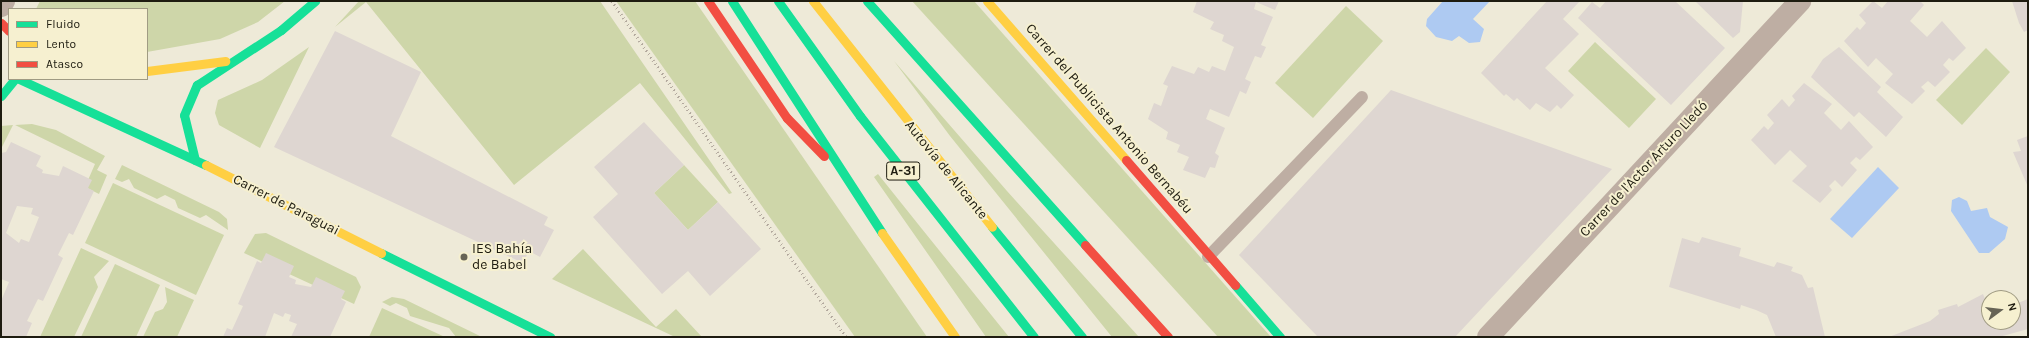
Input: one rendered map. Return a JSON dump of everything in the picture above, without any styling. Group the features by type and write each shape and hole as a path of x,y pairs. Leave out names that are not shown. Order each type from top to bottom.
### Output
{"main road":[{"path":"195,160 184,115 188,100 197,85 233,59 281,30 315,1"},
{"path":"708,1 787,118 839,171"},
{"path":"732,1 839,171 955,337"},
{"name":"A-31","path":"778,1 860,116 1034,337"},
{"name":"Autovía de Alicante","path":"813,1 939,163 1082,337"},
{"path":"866,1 1168,337"},
{"name":"Carrer del Publicista Antonio Bernabéu","path":"987,1 1208,257 1280,337"},
{"path":"148,71 233,59"},
{"path":"1,96 14,80"},
{"name":"Carrer de Paraguai","path":"21,80 195,160 550,337"}],"street":[{"path":"1,6 4,1"},
{"name":"Carrer de l'Actor Arturo Lledó","path":"1488,337 1789,5"}],"lane":[{"path":"1208,257 1362,97"}],"path":[{"path":"612,1 846,337"}],"green space":[{"path":"40,1 285,1 258,22 220,39 148,52 148,8 36,8"},
{"path":"359,1 600,1 732,193 729,194 640,83 514,185 366,2 335,27"},
{"path":"616,1 695,1 927,337 855,337"},
{"path":"912,1 974,1 1271,337 1218,337"},
{"path":"1346,6 1383,41 1313,118 1275,83"},
{"path":"1595,42 1656,99 1629,128 1568,71"},
{"path":"309,47 260,148 219,125 215,113 218,100 262,80"},
{"path":"1986,48 2010,72 1962,125 1936,100"},
{"path":"894,61 1007,191 1139,337 1112,337 950,136"},
{"path":"32,124 56,130 105,156 97,170 107,175 99,194 85,187 95,164 15,125"},
{"path":"13,125 1,149 1,126"},
{"path":"122,165 219,212 227,219 228,230 206,215 200,218 178,208 175,200 165,195 157,199 134,188 129,179 122,182 115,179"},
{"path":"684,165 718,202 688,230 654,193"},
{"path":"878,174 1009,337 986,337 874,177"},
{"path":"113,183 224,235 196,295 85,243"},
{"path":"266,233 356,277 361,287 354,304 244,253 255,234"},
{"path":"81,248 109,261 94,277 98,287 74,337 40,337"},
{"path":"583,249 656,327 676,309 702,337 675,337 552,279"},
{"path":"115,264 160,285 136,337 81,337"},
{"path":"165,287 194,300 177,337 143,337 155,312 163,309 167,302"},
{"path":"392,297 404,299 482,337 456,337 449,328 410,316 407,308 396,303 390,306 382,302"},
{"path":"382,308 445,337 369,337"}],"water":[{"path":"1443,1 1490,1 1473,19 1484,29 1480,42 1469,43 1459,36 1452,41 1436,37 1426,26 1427,19"},
{"path":"1878,167 1899,188 1852,238 1830,219"},
{"path":"1959,197 1967,201 1971,211 1987,208 1990,217 2008,227 2005,239 1989,253 1979,253 1951,211 1952,200"}],"building":[{"path":"1197,1 1279,1 1275,10 1256,2 1254,9 1273,17 1261,45 1266,47 1261,58 1255,56 1245,79 1251,82 1246,94 1240,91 1229,117 1210,109 1206,119 1225,128 1215,153 1219,156 1215,168 1210,167 1205,178 1183,170 1189,157 1177,152 1180,145 1166,139 1168,132 1148,119 1154,103 1161,106 1168,86 1163,84 1172,66 1194,74 1198,67 1209,72 1212,66 1225,71 1234,47 1222,41 1224,35 1210,29 1214,22 1193,12"},
{"path":"1547,1 1580,1 1563,19 1579,34 1545,68 1574,95 1561,109 1557,105 1550,112 1536,103 1530,110 1517,98 1514,101 1506,94 1504,96 1481,73"},
{"path":"1606,1 1675,1 1725,48 1671,105 1578,18 1592,2 1600,8"},
{"path":"1695,1 1743,1 1740,32 1733,38"},
{"path":"1873,1 1882,8 1888,1 1920,1 1924,5 1910,21 1927,37 1942,21 1966,48 1953,61 1949,58 1943,65 1950,72 1935,87 1928,81 1921,87 1925,91 1912,104 1885,83 1893,74 1876,58 1868,67 1844,41 1857,27 1860,30 1866,23 1859,15"},
{"path":"2012,1 2028,1 2028,30 2024,32 2019,23"},
{"path":"335,31 421,72 391,136 548,217 544,225 554,230 540,257 529,251 523,263 274,147"},
{"path":"1839,47 1881,87 1877,92 1903,117 1886,137 1859,112 1854,117 1811,77 1823,59"},
{"path":"1804,83 1832,104 1824,113 1841,130 1849,121 1873,147 1860,160 1856,157 1850,163 1857,170 1842,187 1835,180 1829,186 1832,190 1820,203 1792,181 1807,166 1790,150 1775,165 1751,140 1764,126 1768,130 1774,123 1767,115 1782,99 1789,107 1795,100 1792,96"},
{"path":"1391,90 1612,169 1455,337 1318,337 1239,255"},
{"path":"644,122 684,165 654,193 688,230 718,202 761,249 710,296 688,271 662,294 593,217 618,194 594,167"},
{"path":"2028,136 2028,187 2013,152 2021,151 2017,140"},
{"path":"11,142 41,156 36,166 43,170 42,173 59,176 63,166 92,180 88,188 94,191 73,235 69,233 58,255 63,258 43,301 38,299 27,321 32,323 26,337 1,337 1,301 9,282 1,279 1,153 6,152","holes":["17,206 33,208 31,214 39,217 29,242 21,239 19,243 6,233"]},
{"path":"1702,237 1741,248 1739,256 1774,267 1777,262 1793,267 1791,271 1802,275 1808,288 1813,287 1825,337 1776,337 1767,315 1741,305 1740,309 1669,287 1682,238 1699,243"},
{"path":"266,253 294,266 289,277 296,280 295,284 311,287 316,277 345,291 341,299 346,302 330,337 291,337 297,324 289,321 291,315 285,313 283,317 274,313 265,337 223,337 227,328 232,330 243,306 238,304 257,261 261,263"},
{"path":"1981,295 1981,330 2021,330 2021,302 2028,299 2028,329 1999,337 1889,337 1930,321 1939,314 1938,310 1957,304 1958,307"}],"traffic: fast":[{"path":"195,160 184,115 197,85 281,30 315,1"},
{"path":"732,1 882,233"},
{"path":"778,1 860,116 1034,337"},
{"path":"867,1 1085,245"},
{"path":"1,96 14,80"},
{"path":"21,80 206,165"},
{"path":"992,227 1082,337"},
{"path":"381,253 550,337"},
{"path":"1235,285 1280,337"}],"traffic: slow":[{"path":"813,1 992,227"},
{"path":"987,1 1126,160"},
{"path":"148,71 225,61"},
{"path":"206,165 381,253"},
{"path":"882,233 955,337"}],"traffic: jam":[{"path":"708,1 787,118 824,156"},
{"path":"1,23 8,30"},
{"path":"1126,160 1235,285"},
{"path":"1085,245 1168,337"}],"place":[{"name":"IES Bahía de Babel","path":"464,257"}]}
